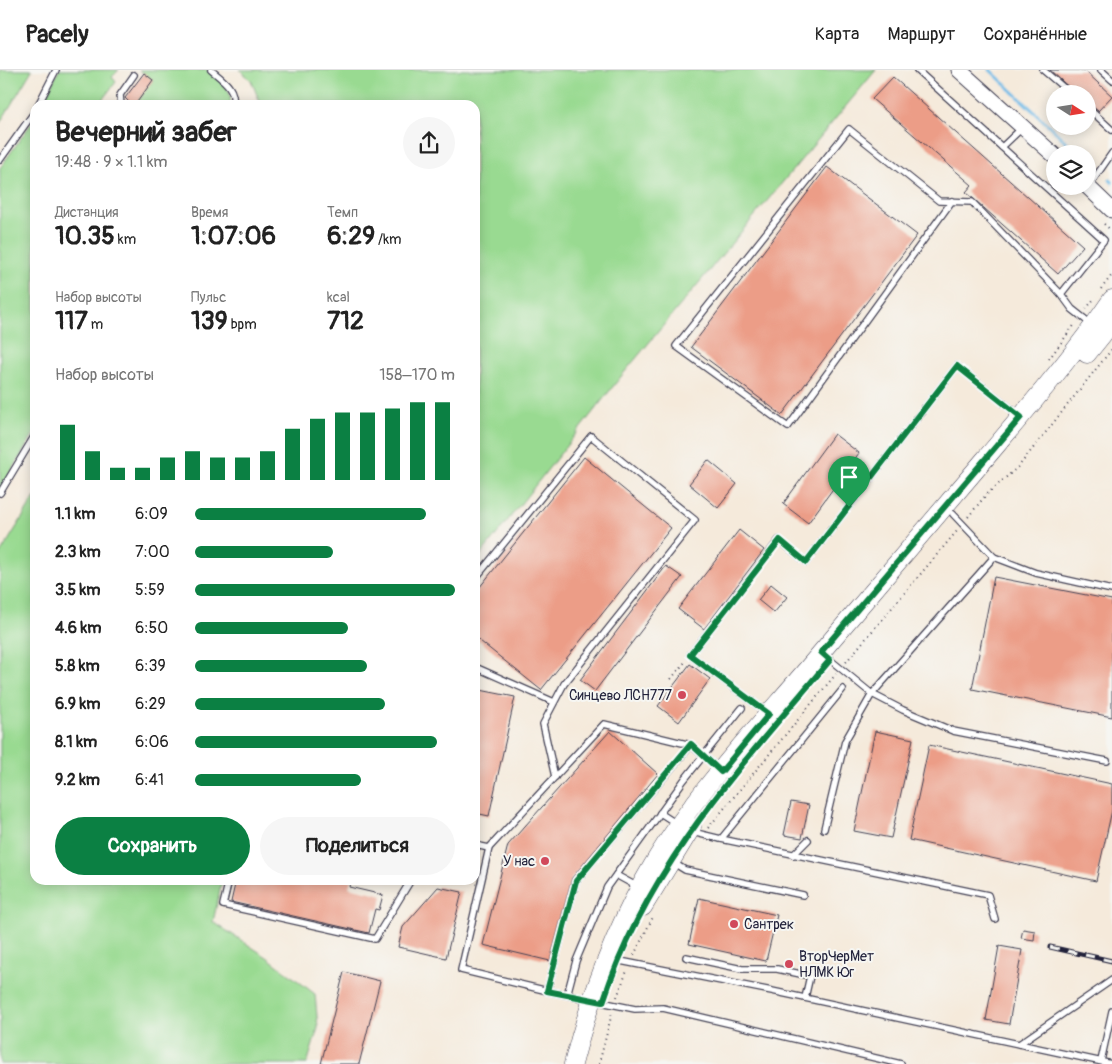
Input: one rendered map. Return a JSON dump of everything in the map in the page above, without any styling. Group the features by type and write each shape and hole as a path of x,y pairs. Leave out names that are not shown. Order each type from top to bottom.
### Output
{"main road":[{"path":"959,70 1046,148"},
{"path":"1096,194 1112,210"},
{"path":"826,656 1094,326 1112,299"},
{"path":"611,960 639,914 665,858 684,828 773,718 953,514 1112,323"},
{"path":"573,1064 640,888 665,858"},
{"path":"586,1064 597,1001"}],"lane":[{"path":"41,100 56,70"},
{"path":"212,70 227,83 232,90 234,100"},
{"path":"917,70 1104,240 1061,294"},
{"path":"1043,70 1060,85"},
{"path":"1101,70 1112,80"},
{"path":"120,100 120,95 134,75"},
{"path":"1096,115 1112,130"},
{"path":"0,160 30,118"},
{"path":"1002,147 1022,128"},
{"path":"952,201 788,427 676,346 849,129 938,201 952,201 972,202 1061,294 1072,309 1094,326"},
{"path":"1096,175 1112,153"},
{"path":"773,718 690,655 780,540 806,562 957,366 1021,417"},
{"path":"480,573 592,436 695,520 564,684 554,702 544,724 555,776"},
{"path":"0,492 30,443"},
{"path":"953,514 994,557 1036,573 1112,590"},
{"path":"824,829 845,741 872,694 994,557"},
{"path":"826,656 872,694 903,710 953,731 1107,761"},
{"path":"480,669 554,702"},
{"path":"721,839 842,690"},
{"path":"567,995 583,944 607,887 660,813 742,708"},
{"path":"725,776 691,744 604,724 489,848 461,970 547,991 636,1009 663,1008 901,1064"},
{"path":"547,991 576,881 691,744"},
{"path":"660,813 684,828 721,839 988,895 996,919"},
{"path":"793,854 808,840"},
{"path":"480,846 489,848"},
{"path":"665,858 685,870 803,895"},
{"path":"616,875 640,888"},
{"path":"228,885 223,905 375,939 408,885"},
{"path":"686,957 742,969 777,969 810,976 805,998"},
{"path":"611,960 805,998 1112,1064"},
{"path":"1019,1044 1112,980"},
{"path":"1101,1061 1112,1011"}],"path":[{"path":"1104,224 1112,231"},
{"path":"671,679 690,655"}],"green space":[{"path":"0,70 32,70 0,123"},
{"path":"59,70 119,70 112,77 116,82 102,100 44,100"},
{"path":"139,70 208,70 228,89 230,100 139,100 153,80"},
{"path":"240,70 876,70 623,374 480,556 480,100 259,100 251,80"},
{"path":"30,125 30,440 0,490 0,168"},
{"path":"30,505 30,885 221,885 213,922 267,957 315,994 318,1028 307,1064 0,1064 0,554"}],"building":[{"path":"1050,70 1084,70 1112,96 1098,111 1096,109 1096,85 1066,85"},
{"path":"144,73 153,80 139,100 127,100 125,98"},
{"path":"893,77 1083,246 1058,274 966,192 972,185 872,99"},
{"path":"827,167 917,235 782,415 691,347"},
{"path":"834,434 859,453 808,523 783,504"},
{"path":"584,457 671,528 541,690 480,641 480,587"},
{"path":"708,460 737,484 718,508 689,484"},
{"path":"739,530 764,550 704,629 678,609"},
{"path":"666,566 682,577 595,691 580,680"},
{"path":"994,577 1112,600 1112,717 972,689"},
{"path":"771,584 787,597 774,613 758,600"},
{"name":"Синцево ЛСН777","path":"690,664 710,679 679,722 658,706"},
{"path":"480,690 515,697 489,816 480,814"},
{"name":"У нас","path":"610,731 658,774 572,878 550,961 483,945 508,845"},
{"path":"875,731 913,739 891,838 854,831"},
{"path":"929,745 1112,784 1112,810 1096,881 909,840"},
{"path":"791,802 809,805 802,838 784,835"},
{"path":"235,885 350,885 349,887 383,895 379,910 375,909 369,933 231,902"},
{"path":"438,887 462,892 446,958 398,947 403,927"},
{"name":"Сантрек","path":"699,898 777,915 766,961 689,944"},
{"path":"1023,929 1035,931 1034,940 1021,938"},
{"path":"999,946 1022,950 1009,1024 986,1020"},
{"path":"344,972 380,981 359,1064 321,1064"}],"waterway":[{"path":"990,70 1069,145"}],"railway":[{"path":"1050,947 1112,961"}],"place":[{"name":"Синцево ЛСН777","path":"682,695"},
{"name":"У нас","path":"545,861"},
{"name":"Сантрек","path":"734,924"},
{"name":"ВторЧерМет НЛМК Юг","path":"789,964"}],"route":[{"path":"957,366 1021,417 821,652 830,660 707,807 684,838 639,914 612,973 603,1002 547,991 576,881 691,744 721,772 769,714 690,655 780,540 806,562 849,507 957,366"}]}
